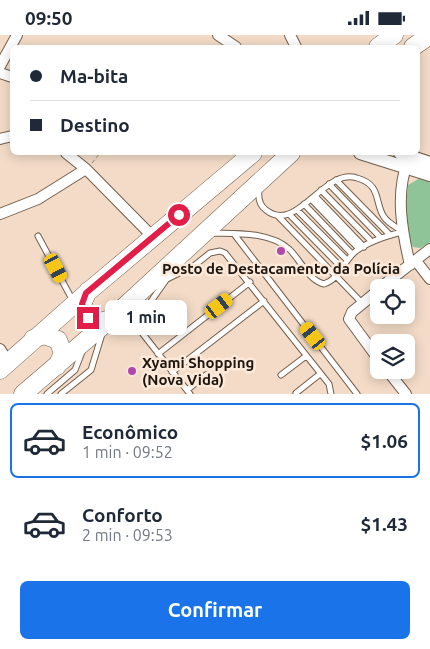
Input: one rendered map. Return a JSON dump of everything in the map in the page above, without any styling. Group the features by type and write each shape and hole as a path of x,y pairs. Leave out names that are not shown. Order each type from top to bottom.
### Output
{"highway":[{"path":"417,45 430,35"},
{"path":"3,360 33,339 251,155"},
{"path":"23,394 109,321 289,155"},
{"path":"89,291 82,304 88,318 100,322 109,321"},
{"path":"33,339 44,335 58,340 63,353 57,366"}],"street":[{"path":"218,35 233,45"},
{"path":"0,66 10,48"},
{"path":"68,155 86,169 152,237"},
{"path":"264,176 296,155"},
{"path":"375,155 430,163"},
{"path":"405,159 430,175"},
{"path":"405,159 401,179 402,232 413,263 430,279"},
{"path":"0,214 38,199 86,169"},
{"path":"393,279 430,249"},
{"path":"370,297 350,315 350,323 370,349"},
{"path":"394,379 406,394"}],"lane":[{"path":"264,176 260,185 259,201 266,210 278,216 362,303"},
{"path":"278,216 297,210 336,180 345,177 357,177 376,192 383,215 402,232"},
{"path":"336,180 390,235"},
{"path":"329,184 381,238"},
{"path":"321,190 372,242"},
{"path":"313,197 362,248"},
{"path":"304,205 352,254"},
{"path":"297,210 347,260"},
{"path":"289,214 342,268"},
{"path":"204,233 265,237 279,242 289,249 316,281 329,283 337,276 352,254 381,238 402,232"},
{"path":"234,234 358,394"},
{"path":"38,235 74,303"},
{"path":"186,250 140,317 138,323 142,334 188,392 206,375"},
{"path":"140,292 195,265 210,253 220,251 229,255 329,384 331,394"},
{"path":"158,355 250,282"},
{"path":"172,372 264,301"},
{"path":"61,394 91,370 109,321"},
{"path":"47,394 75,370 86,340"},
{"path":"281,375 306,356"},
{"path":"296,393 320,374"}],"path":[{"path":"86,169 98,155"}],"green space":[{"path":"420,178 430,181 430,242 420,248 413,247 404,228 408,185"}],"place":[{"name":"Posto de Destacamento da Polícia","path":"281,251"},
{"name":"Xyami Shopping (Nova Vida)","path":"132,371"}],"route":[{"path":"88,318 82,304 86,293 179,215"}]}
